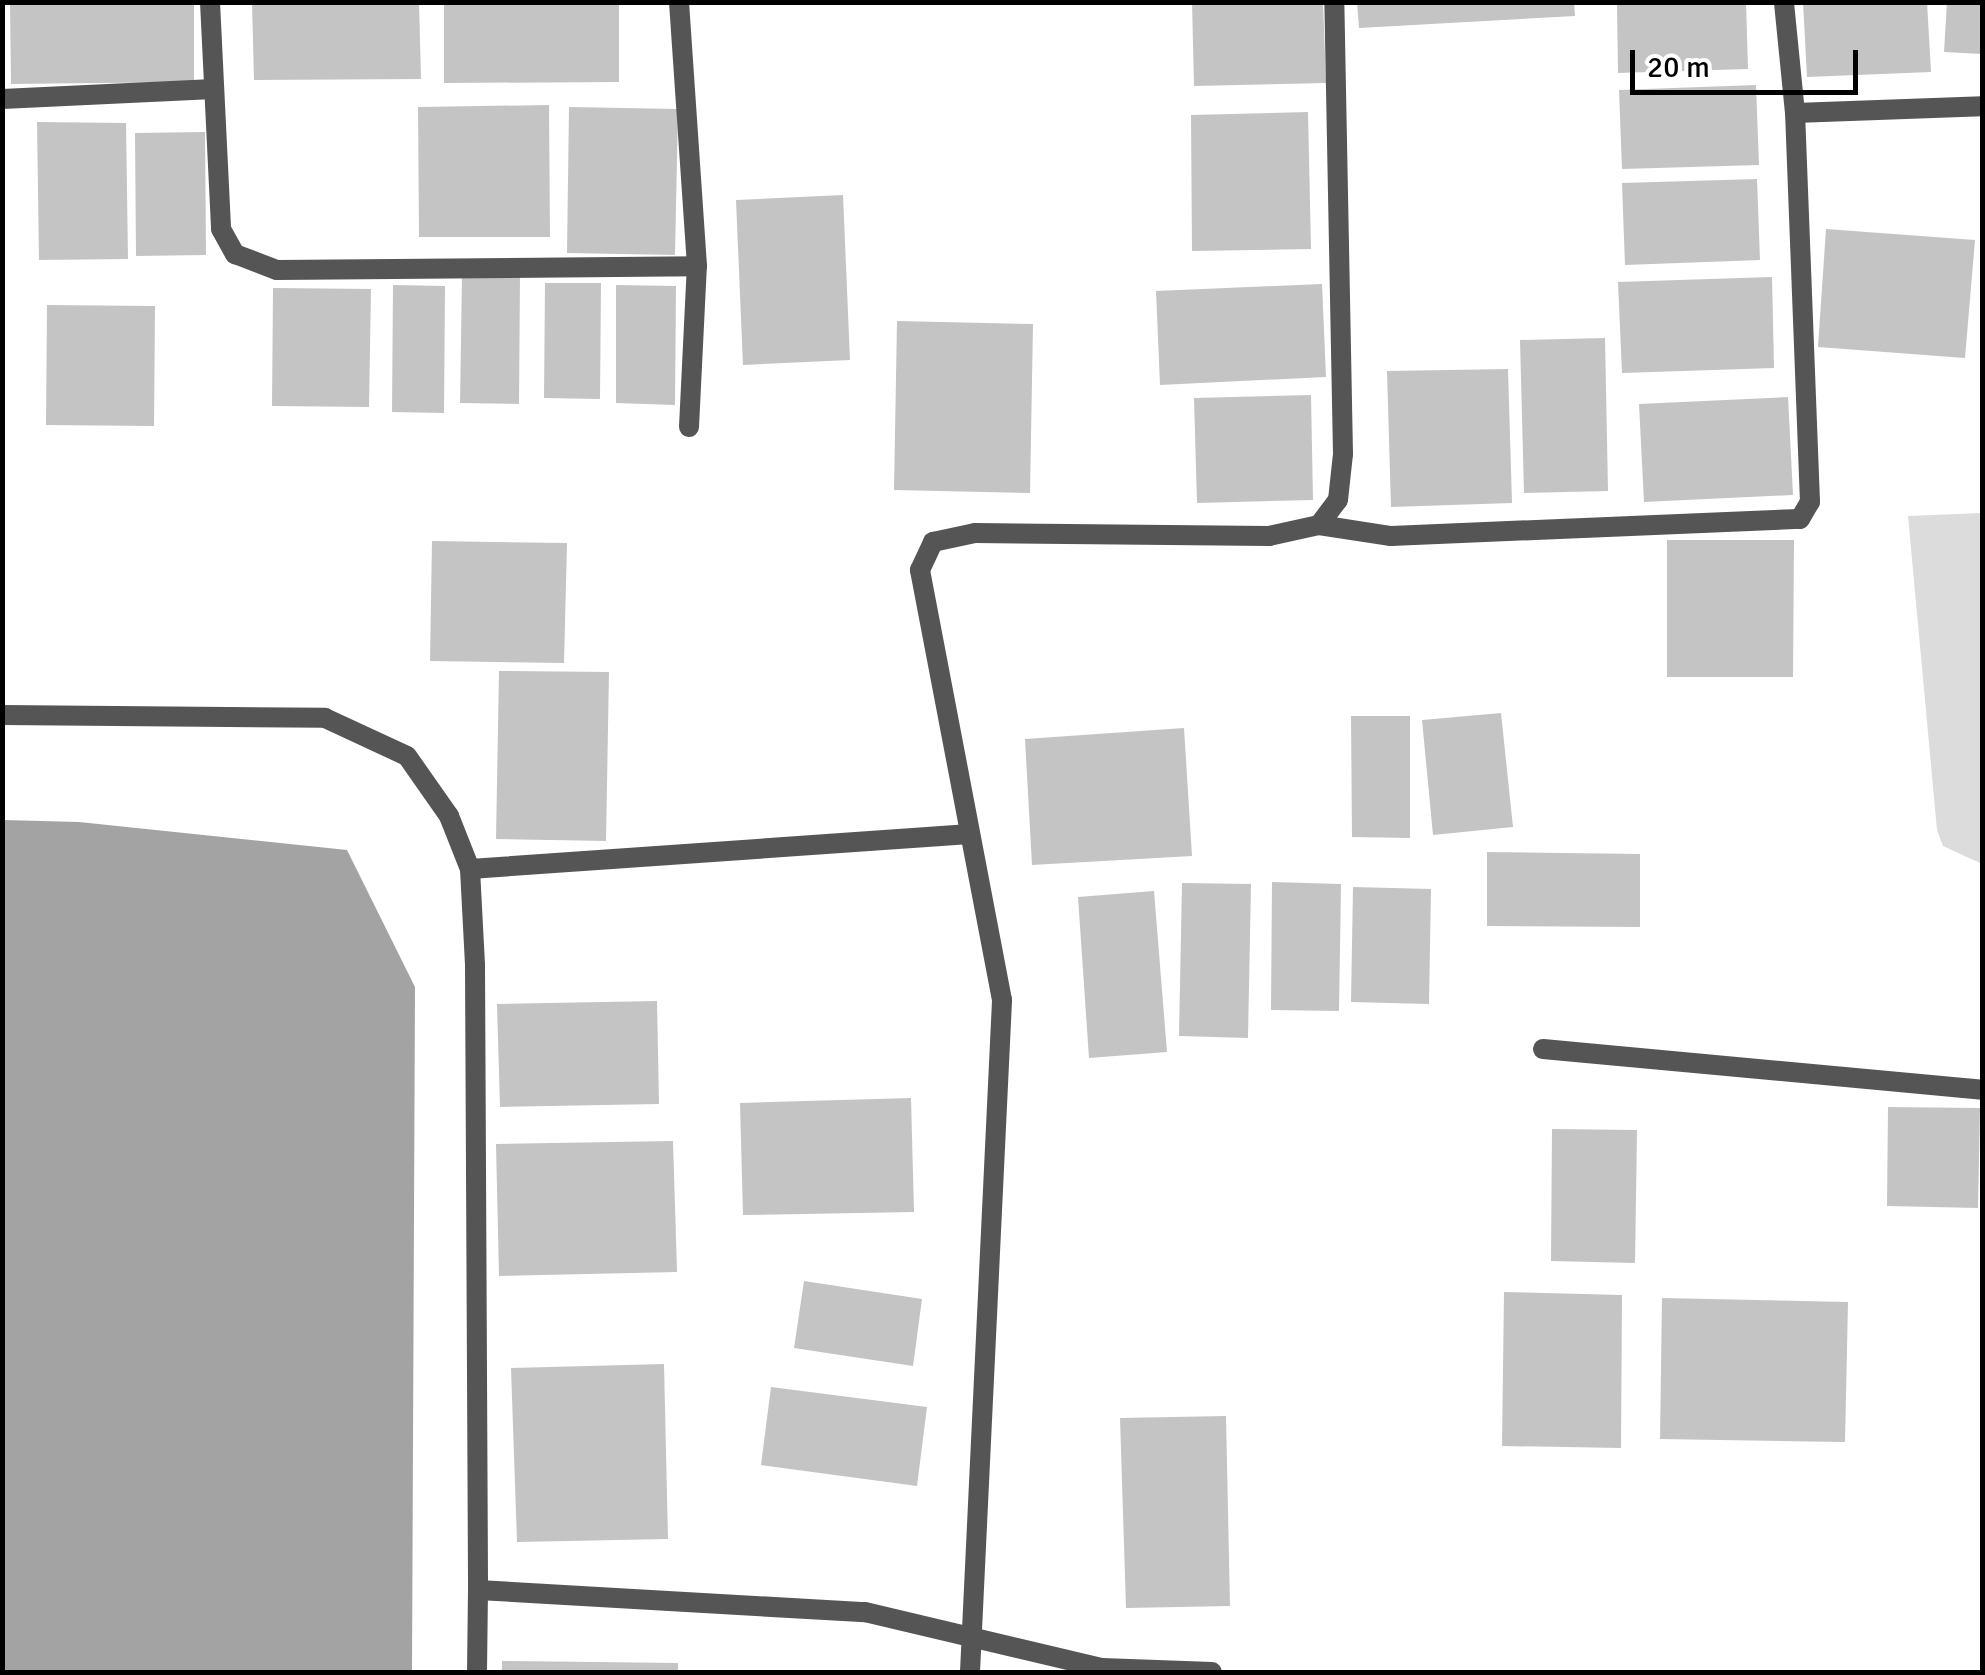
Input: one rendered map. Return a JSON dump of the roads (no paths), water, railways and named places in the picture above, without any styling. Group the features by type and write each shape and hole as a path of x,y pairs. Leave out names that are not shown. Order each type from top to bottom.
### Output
{"street":[{"path":"210,2 221,229 235,254 277,270 697,266"},
{"path":"680,2 697,266 689,427"},
{"path":"1319,525 1338,500 1343,454 1334,2"},
{"path":"970,1672 1002,1000 920,570 933,542 975,533 1270,536 1319,525 1392,536 1800,519 1810,502 1796,114 1784,2"},
{"path":"2,99 214,89"},
{"path":"1796,114 1982,106"},
{"path":"2,715 325,718 406,756 449,816 470,870 478,1672"},
{"path":"470,870 970,834"},
{"path":"1543,1050 1982,1090"},
{"path":"478,1590 865,1612 1102,1668 1212,1672"}]}
